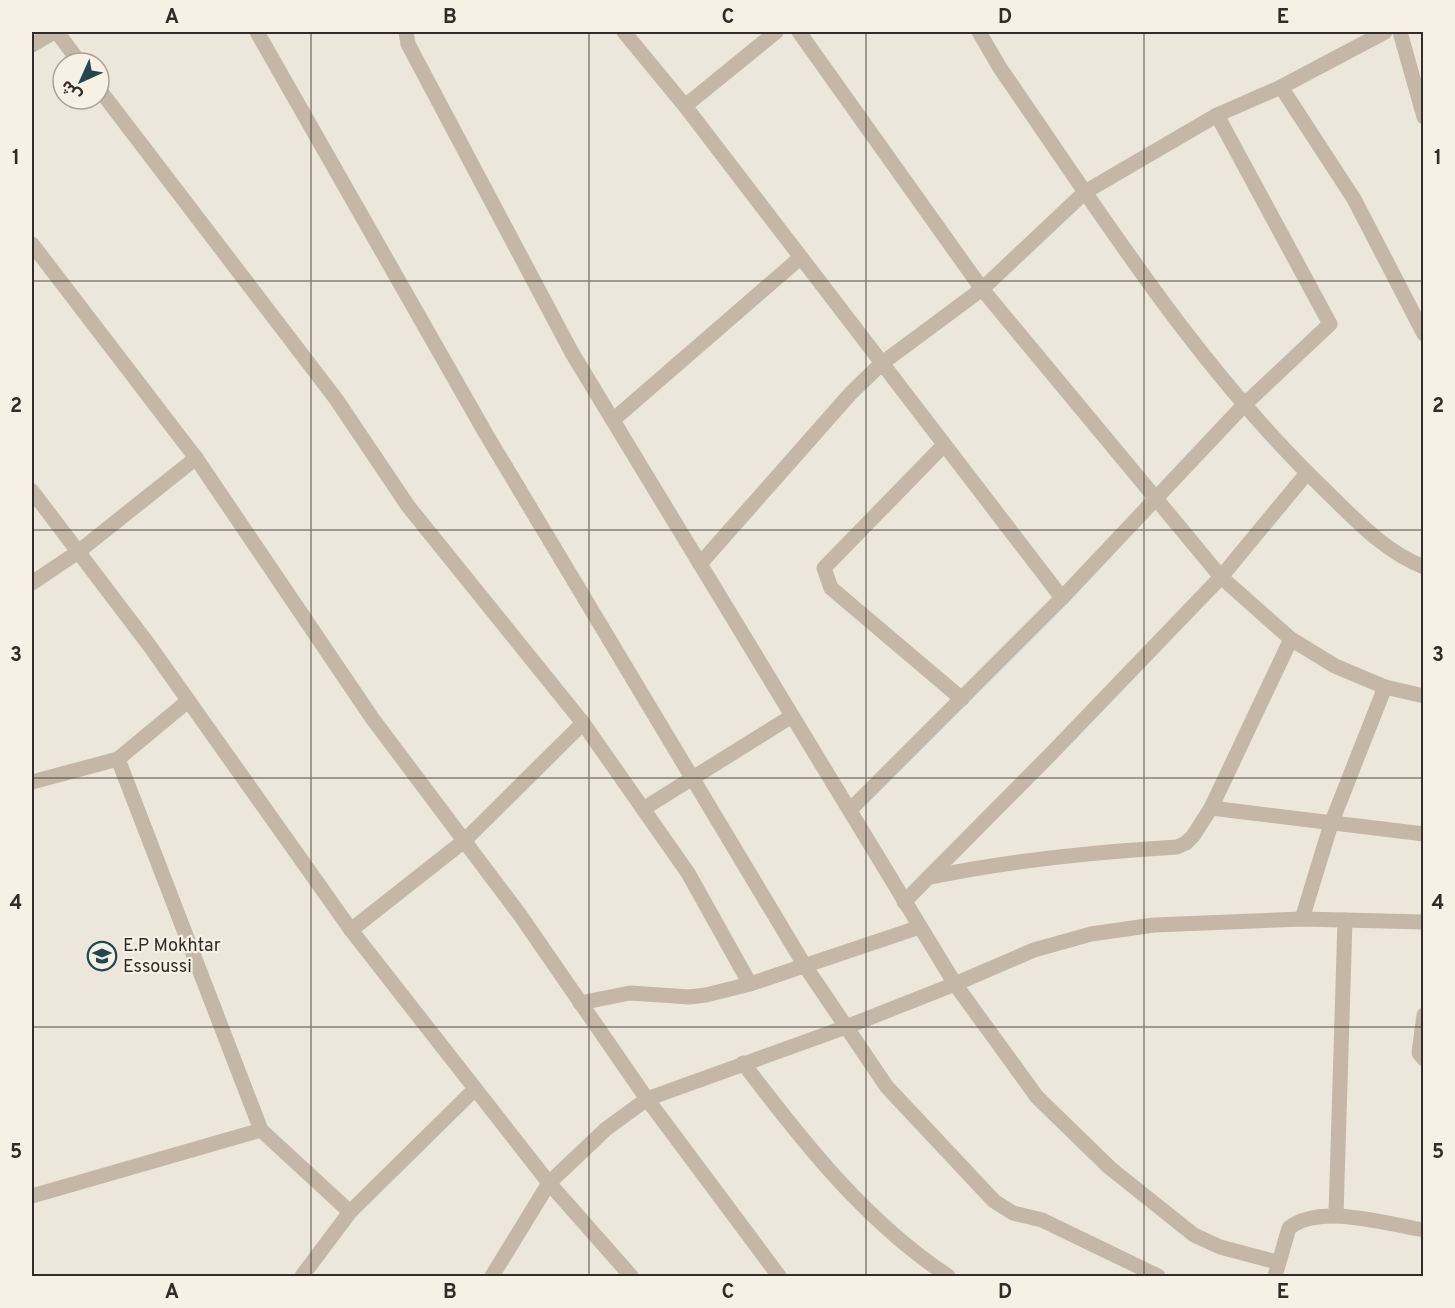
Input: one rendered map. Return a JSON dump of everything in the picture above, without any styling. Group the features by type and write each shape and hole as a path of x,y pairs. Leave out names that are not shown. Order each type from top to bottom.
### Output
{"street":[{"path":"32,45 56,32 71,51"},
{"path":"257,32 486,434 805,966 887,1087 994,1201 1013,1213 1042,1220 1158,1276"},
{"path":"406,32 408,44 561,333 955,984 1037,1097 1110,1168 1194,1235 1276,1269 1289,1228 1306,1218 1336,1215 1424,1230"},
{"path":"624,32 686,106 943,446 1062,598"},
{"path":"686,106 776,32"},
{"path":"799,32 982,289 1221,577 1291,639 1335,666 1385,687 1424,696"},
{"path":"979,32 1000,68 1168,312 1244,406 1307,473 1372,535 1406,560 1424,567"},
{"path":"700,564 851,393 881,364 982,289 1085,192 1216,115 1281,87 1385,32"},
{"path":"1400,32 1424,117"},
{"path":"1281,87 1354,199 1424,334"},
{"path":"111,105 336,399 408,506 583,723 688,873 750,984"},
{"path":"850,810 1062,598 1244,406 1330,324 1216,115"},
{"path":"32,244 196,458 372,718 519,915 647,1099 779,1276"},
{"path":"613,420 800,258"},
{"path":"943,446 824,568 831,588 962,699"},
{"path":"32,583 78,552 196,458"},
{"path":"904,902 931,877 1221,577 1307,473"},
{"path":"32,491 188,701 351,930 549,1183 631,1276"},
{"path":"931,877 993,864 1078,853 1177,847 1186,843 1211,808 1291,639"},
{"path":"1302,919 1330,824 1385,687"},
{"path":"32,782 118,759 188,701"},
{"path":"643,809 792,716"},
{"path":"351,930 464,841 583,723"},
{"path":"118,759 261,1130 350,1212"},
{"path":"1211,808 1424,834"},
{"path":"492,1276 549,1183 606,1129 647,1099 846,1027 1034,950 1091,934 1154,925 1302,919 1424,922"},
{"path":"1336,1215 1346,920"},
{"path":"580,1003 644,992 689,997 750,984 920,927"},
{"path":"1424,1015 1419,1053 1424,1059"},
{"path":"743,1063 812,1153 868,1211 927,1262 948,1276"},
{"path":"302,1276 350,1212 475,1089"},
{"path":"32,1196 261,1130"}],"place":[{"name":"E.P Mokhtar Essoussi","path":"102,956"}]}
